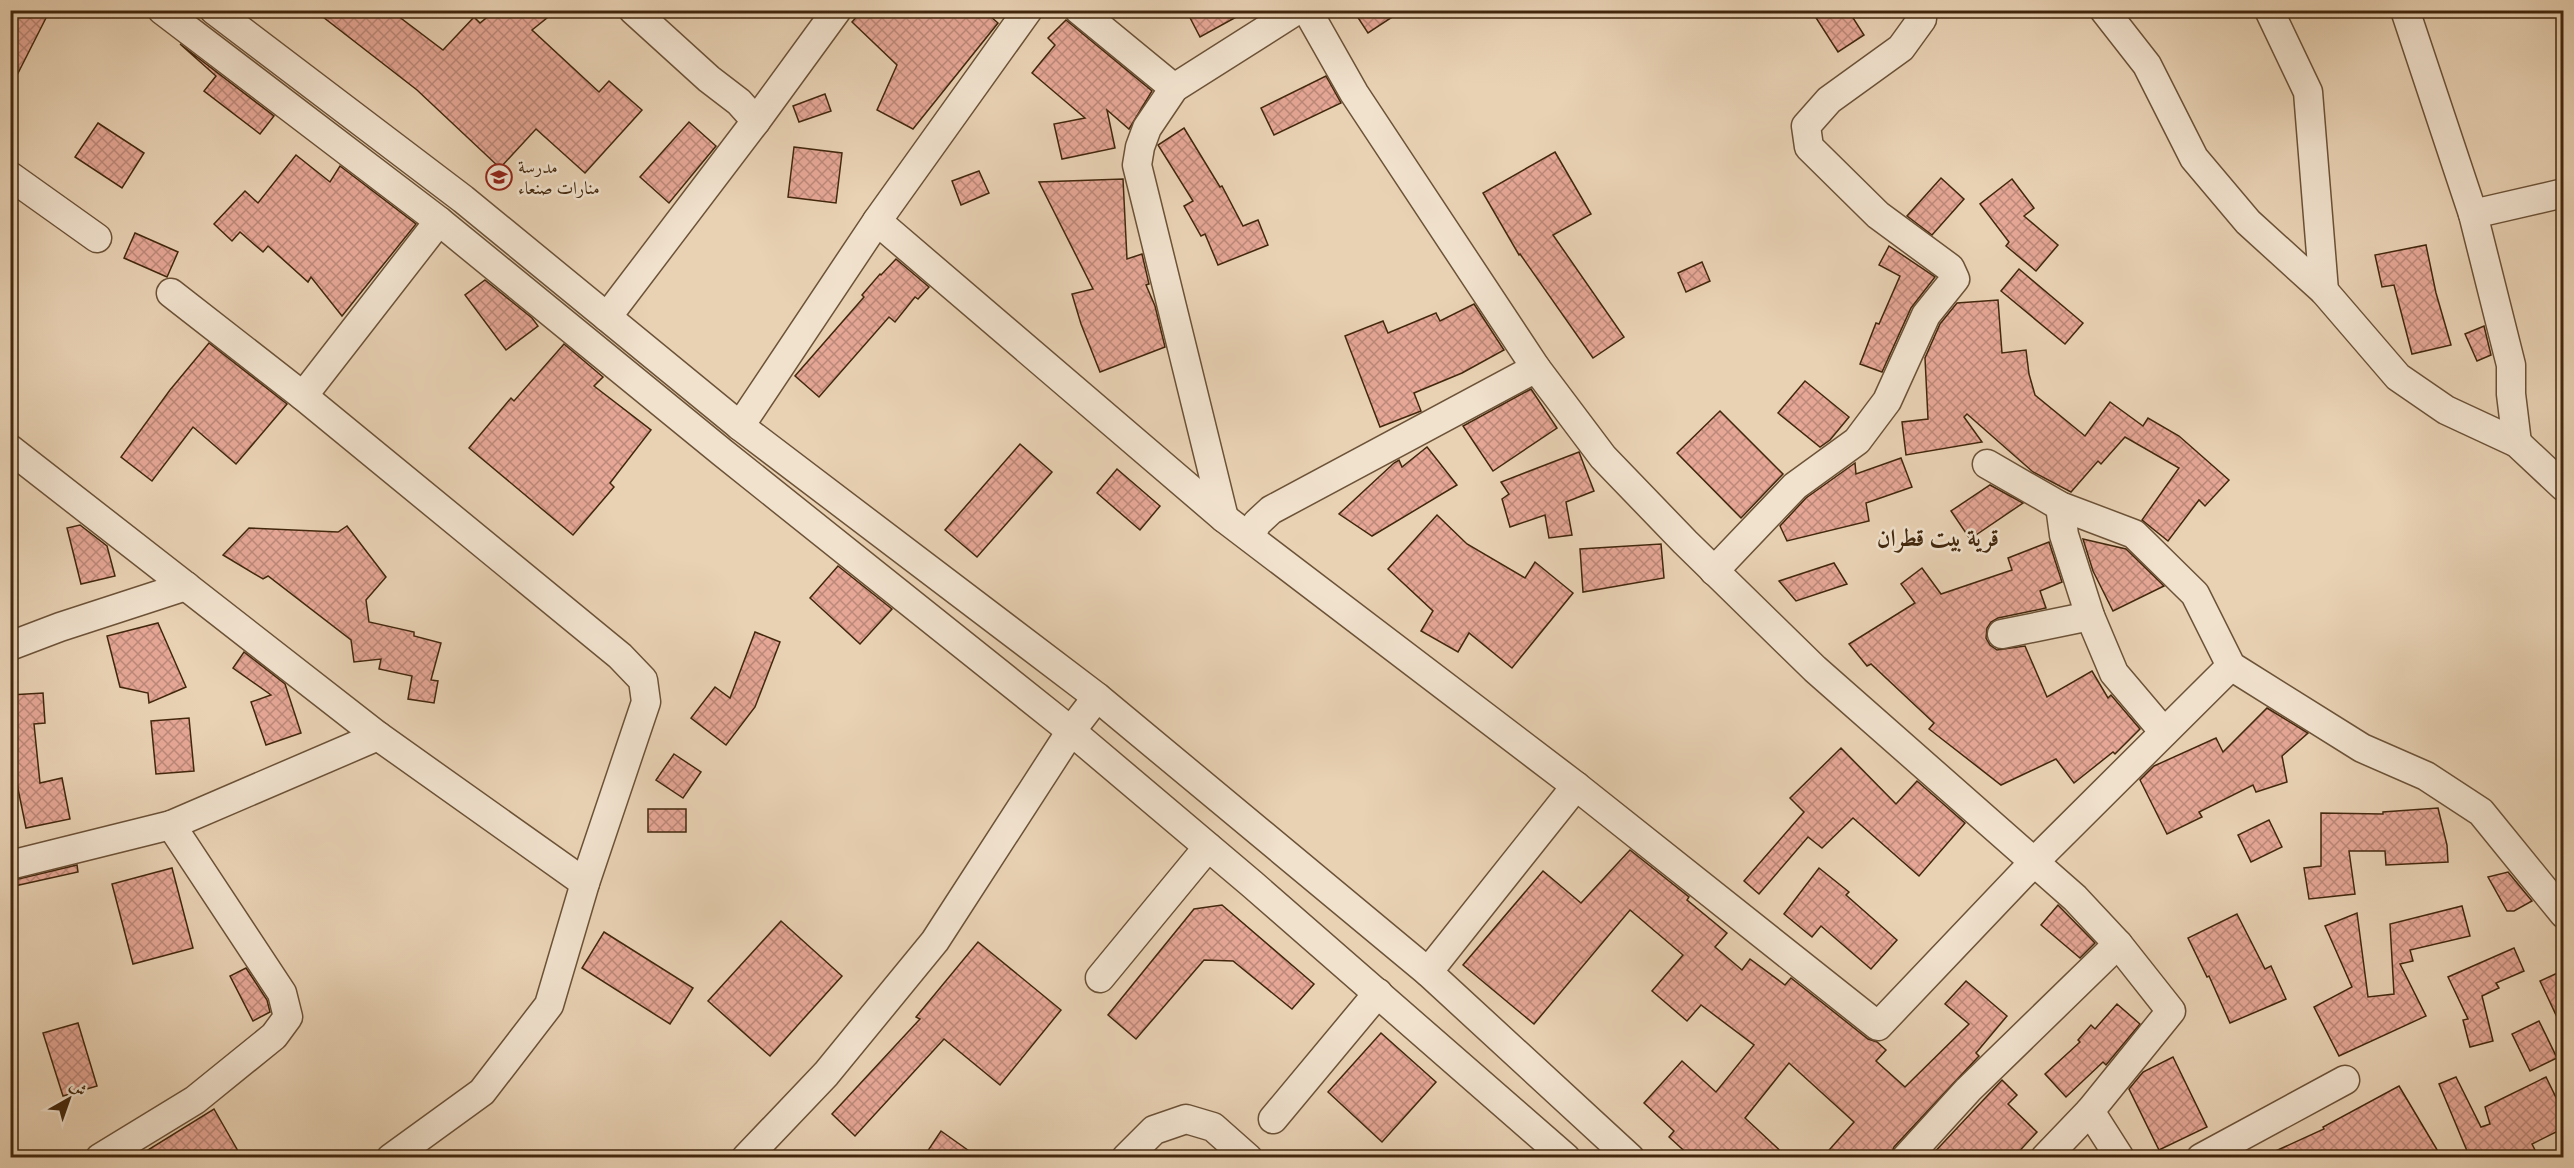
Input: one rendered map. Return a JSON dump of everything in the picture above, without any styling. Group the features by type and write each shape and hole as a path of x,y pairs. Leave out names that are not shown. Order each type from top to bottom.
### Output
{"street":[{"path":"162,10 439,221 723,453 1071,731 1252,884 1566,1158"},
{"path":"214,10 463,199 740,426 1097,697 1428,972 1619,1154"},
{"path":"633,10 709,79 739,102 756,121"},
{"path":"607,317 837,10"},
{"path":"1078,10 1174,88"},
{"path":"1224,518 1137,165 1140,147 1147,128 1174,88 1297,10"},
{"path":"1307,10 1354,93 1536,368 1604,457 1714,571 1815,669 2075,898 2118,944 2171,1011 2090,1111 2045,1158"},
{"path":"1714,571 1795,486 1857,441 1887,401 1926,315 1955,279 1950,268 1878,215 1809,147 1806,126 1829,100 1901,48 1922,20 1922,10"},
{"path":"2104,10 2147,65 2194,158 2248,222 2324,291 2398,377 2446,410 2517,443 2564,487"},
{"path":"2269,10 2308,92 2324,291"},
{"path":"2405,10 2473,214 2511,365 2511,393 2517,443"},
{"path":"740,426 1017,14"},
{"path":"10,176 97,238"},
{"path":"2473,214 2564,193"},
{"path":"303,396 439,221"},
{"path":"877,221 1224,518 1576,786 1878,1026 2034,861 2231,666"},
{"path":"171,293 303,396 611,649 643,680 646,702 585,883 549,1005 482,1092 391,1158"},
{"path":"1250,537 1257,523 1271,510 1536,368"},
{"path":"10,449 378,736 585,883"},
{"path":"1988,464 2060,507 2134,534 2195,594 2231,666 2362,748 2426,776 2481,812 2564,914"},
{"path":"2060,507 2064,535 2090,616 2114,673 2164,732"},
{"path":"10,646 60,627 186,586"},
{"path":"2002,634 2090,616"},
{"path":"746,1158 826,1074 935,941 1071,731 1097,697"},
{"path":"10,865 171,825 378,736"},
{"path":"1428,972 1576,786"},
{"path":"100,1158 195,1100 274,1036 288,1017 282,993 171,825"},
{"path":"1100,978 1208,847"},
{"path":"1252,884 1280,849"},
{"path":"1906,1158 1968,1090 2118,944"},
{"path":"1273,1119 1378,993"},
{"path":"2201,1158 2345,1080"},
{"path":"2090,1111 2120,1158"},
{"path":"1126,1158 1154,1130 1186,1119 1213,1127 1248,1158"}],"building":[{"path":"10,10 50,10 10,89"},
{"path":"314,10 390,10 443,50 474,17 480,23 496,10 557,10 532,30 599,92 609,81 642,110 585,173 536,129 500,168 417,90"},
{"path":"863,10 983,10 998,23 913,129 877,110 897,65 852,22"},
{"path":"1186,10 1249,10 1200,37"},
{"path":"1353,10 1403,10 1368,33"},
{"path":"1811,10 1848,10 1864,35 1838,52"},
{"path":"1066,20 1152,91 1129,129 1107,110 1115,148 1062,159 1054,124 1085,118 1032,73 1055,45 1048,38"},
{"path":"180,44 274,116 260,134 204,91 216,76"},
{"path":"1326,76 1341,103 1274,135 1261,108"},
{"path":"825,94 831,111 799,122 793,106"},
{"path":"689,122 716,146 669,203 640,177"},
{"path":"98,123 144,153 122,188 75,157"},
{"path":"1184,128 1220,187 1222,186 1243,226 1258,220 1268,245 1218,265 1205,234 1201,236 1184,206 1193,201 1158,145"},
{"path":"794,147 842,153 836,203 788,197"},
{"path":"1555,152 1591,214 1553,235 1624,337 1593,358 1519,255 1483,193"},
{"path":"296,155 330,182 340,166 416,224 342,316 311,277 308,282 268,246 263,252 240,232 232,241 214,224 245,191 258,203"},
{"path":"979,171 989,193 961,205 952,181"},
{"path":"1941,178 1964,199 1932,235 1907,216"},
{"path":"1123,179 1127,259 1142,254 1149,284 1146,285 1155,306 1165,347 1100,372 1072,294 1093,289 1039,182"},
{"path":"2012,179 2034,208 2024,216 2058,245 2036,271 2006,246 2009,242 1980,204"},
{"path":"135,233 178,252 167,277 124,258"},
{"path":"2426,245 2436,293 2451,345 2412,354 2394,285 2382,287 2375,255"},
{"path":"1889,246 1935,277 1911,308 1882,372 1860,364 1876,323 1879,324 1900,276 1879,265"},
{"path":"896,259 929,287 918,299 915,297 895,322 889,317 819,397 795,376 864,297 862,295 880,274"},
{"path":"1702,262 1710,281 1686,292 1678,273"},
{"path":"2019,269 2083,323 2065,344 2001,291"},
{"path":"485,280 532,318 538,326 506,350 465,295"},
{"path":"1998,300 2002,353 2026,350 2035,395 2085,436 2110,402 2143,426 2148,418 2179,436 2229,480 2205,506 2199,500 2168,541 2142,520 2179,468 2125,437 2101,464 2098,461 2071,492 2033,472 1967,414 1964,417 1982,442 1906,455 1902,422 1928,419 1925,358 1940,324 1957,303"},
{"path":"1474,304 1504,350 1462,373 1414,393 1421,411 1380,427 1345,336 1383,321 1388,333 1436,313 1440,321"},
{"path":"2484,326 2491,355 2477,361 2465,334"},
{"path":"209,343 287,404 236,464 193,427 152,481 121,457 170,390"},
{"path":"564,344 603,377 594,386 651,430 610,483 614,487 573,535 469,448 511,398 514,401"},
{"path":"1805,381 1849,417 1830,440 1820,447 1778,413"},
{"path":"1531,389 1557,428 1493,471 1463,426"},
{"path":"1720,411 1783,474 1741,518 1677,453"},
{"path":"1020,444 1052,472 977,557 945,530"},
{"path":"1427,447 1457,485 1372,536 1339,514 1394,463 1399,460 1402,467"},
{"path":"1579,452 1594,491 1566,502 1572,535 1549,538 1545,515 1510,527 1502,499 1509,494 1501,482"},
{"path":"1901,458 1912,487 1866,503 1869,521 1787,541 1780,526 1806,498 1855,463 1856,474"},
{"path":"1117,469 1160,506 1140,530 1097,493"},
{"path":"1990,485 2023,503 1970,539 1951,511"},
{"path":"1437,515 1467,544 1525,578 1535,562 1573,593 1512,668 1469,633 1458,652 1421,631 1433,611 1388,569"},
{"path":"80,525 107,546 115,576 81,584 67,528"},
{"path":"347,526 386,577 366,600 369,622 414,632 414,636 441,643 431,680 438,681 434,703 408,699 412,676 379,669 381,659 354,662 351,640 268,576 263,579 223,555 249,528 338,532"},
{"path":"2083,539 2126,549 2164,586 2113,611 2093,571"},
{"path":"2049,542 2062,582 2040,591 2046,608 1998,618 1987,628 1986,638 1997,650 2025,646 2047,697 2092,671 2108,698 2111,695 2140,729 2115,754 2113,752 2074,783 2056,759 2001,785 1929,729 1934,723 1871,664 1867,666 1849,644 1915,603 1901,584 1922,568 1941,594 2012,570 2008,558"},
{"path":"1661,544 1664,578 1583,592 1580,549"},
{"path":"1834,563 1847,584 1796,601 1779,581"},
{"path":"838,566 892,609 860,644 810,598"},
{"path":"158,623 186,687 149,703 148,693 120,687 107,636"},
{"path":"755,632 780,642 755,707 726,745 691,718 715,687 730,698"},
{"path":"244,652 285,684 301,733 266,745 251,702 271,695 233,668"},
{"path":"43,693 45,723 34,724 40,783 62,778 70,819 26,828 16,779 10,779 10,695"},
{"path":"2267,708 2308,733 2282,756 2287,782 2256,792 2253,785 2199,812 2202,817 2167,834 2140,780 2154,766 2216,738 2223,752"},
{"path":"189,718 194,771 156,774 151,721"},
{"path":"1841,748 1896,804 1917,781 1965,823 1919,876 1853,818 1822,848 1808,837 1759,894 1744,881 1804,812 1790,798"},
{"path":"674,754 701,772 683,798 656,780"},
{"path":"2438,808 2447,845 2448,862 2386,865 2385,851 2349,851 2355,894 2309,899 2304,868 2321,866 2321,813 2383,814 2383,812"},
{"path":"648,809 686,809 686,832 648,832"},
{"path":"2269,820 2282,847 2251,862 2238,835"},
{"path":"1630,850 1689,897 1687,900 1727,933 1715,947 1742,970 1750,959 1785,985 1791,978 1868,1039 1877,1042 1886,1050 1876,1061 1905,1087 1969,1024 1945,1004 1966,981 2007,1016 1976,1053 1979,1056 1894,1147 1890,1158 1822,1158 1854,1122 1789,1063 1745,1118 1788,1158 1692,1158 1669,1137 1674,1131 1644,1103 1682,1061 1716,1092 1754,1045 1701,1005 1687,1021 1652,991 1683,955 1630,910 1534,1024 1463,965 1543,871 1581,903"},
{"path":"77,865 78,872 10,887 10,881"},
{"path":"172,868 193,948 133,964 112,884"},
{"path":"1819,868 1849,892 1846,895 1897,940 1871,969 1821,926 1812,937 1784,914"},
{"path":"2508,872 2532,901 2514,911 2507,911 2488,877"},
{"path":"1222,905 1314,984 1292,1009 1233,961 1204,960 1136,1039 1108,1015 1194,909"},
{"path":"2058,905 2095,943 2080,958 2041,925"},
{"path":"2462,906 2470,936 2410,950 2413,961 2400,964 2426,1016 2339,1056 2314,1007 2352,987 2325,926 2357,913 2368,997 2394,994 2390,924"},
{"path":"2237,914 2265,969 2271,966 2286,999 2230,1023 2209,976 2207,977 2188,938"},
{"path":"781,921 842,976 770,1056 708,1001"},
{"path":"604,932 693,988 670,1024 582,968"},
{"path":"978,942 1061,1010 1000,1085 944,1039 855,1136 832,1114 920,1019 916,1017"},
{"path":"2514,948 2524,971 2496,983 2499,988 2482,996 2493,1041 2470,1047 2463,1020 2468,1019 2448,977"},
{"path":"246,968 267,1000 270,1012 253,1021 230,976"},
{"path":"2564,970 2564,1032 2540,981"},
{"path":"2117,1004 2140,1024 2106,1065 2103,1062 2066,1097 2045,1074 2080,1042 2078,1040 2091,1025 2095,1029"},
{"path":"2539,1021 2557,1058 2530,1071 2512,1034"},
{"path":"78,1023 97,1086 63,1096 43,1033"},
{"path":"1381,1033 1436,1082 1382,1142 1328,1092"},
{"path":"2173,1057 2207,1127 2159,1150 2129,1089 2143,1072"},
{"path":"2456,1077 2481,1127 2490,1124 2485,1107 2546,1077 2564,1114 2564,1128 2532,1144 2536,1152 2524,1158 2470,1158 2439,1084"},
{"path":"2002,1080 2017,1095 2008,1104 2037,1132 2013,1158 1929,1158"},
{"path":"2399,1086 2442,1158 2260,1158 2324,1129 2323,1127"},
{"path":"214,1109 242,1158 135,1158"},
{"path":"941,1131 979,1158 923,1158"}],"place":[{"name":"مدرسة منارات صنعاء","path":"499,177"}],"district":[{"name":"قرية بيت قطران","path":"1938,538"}]}
